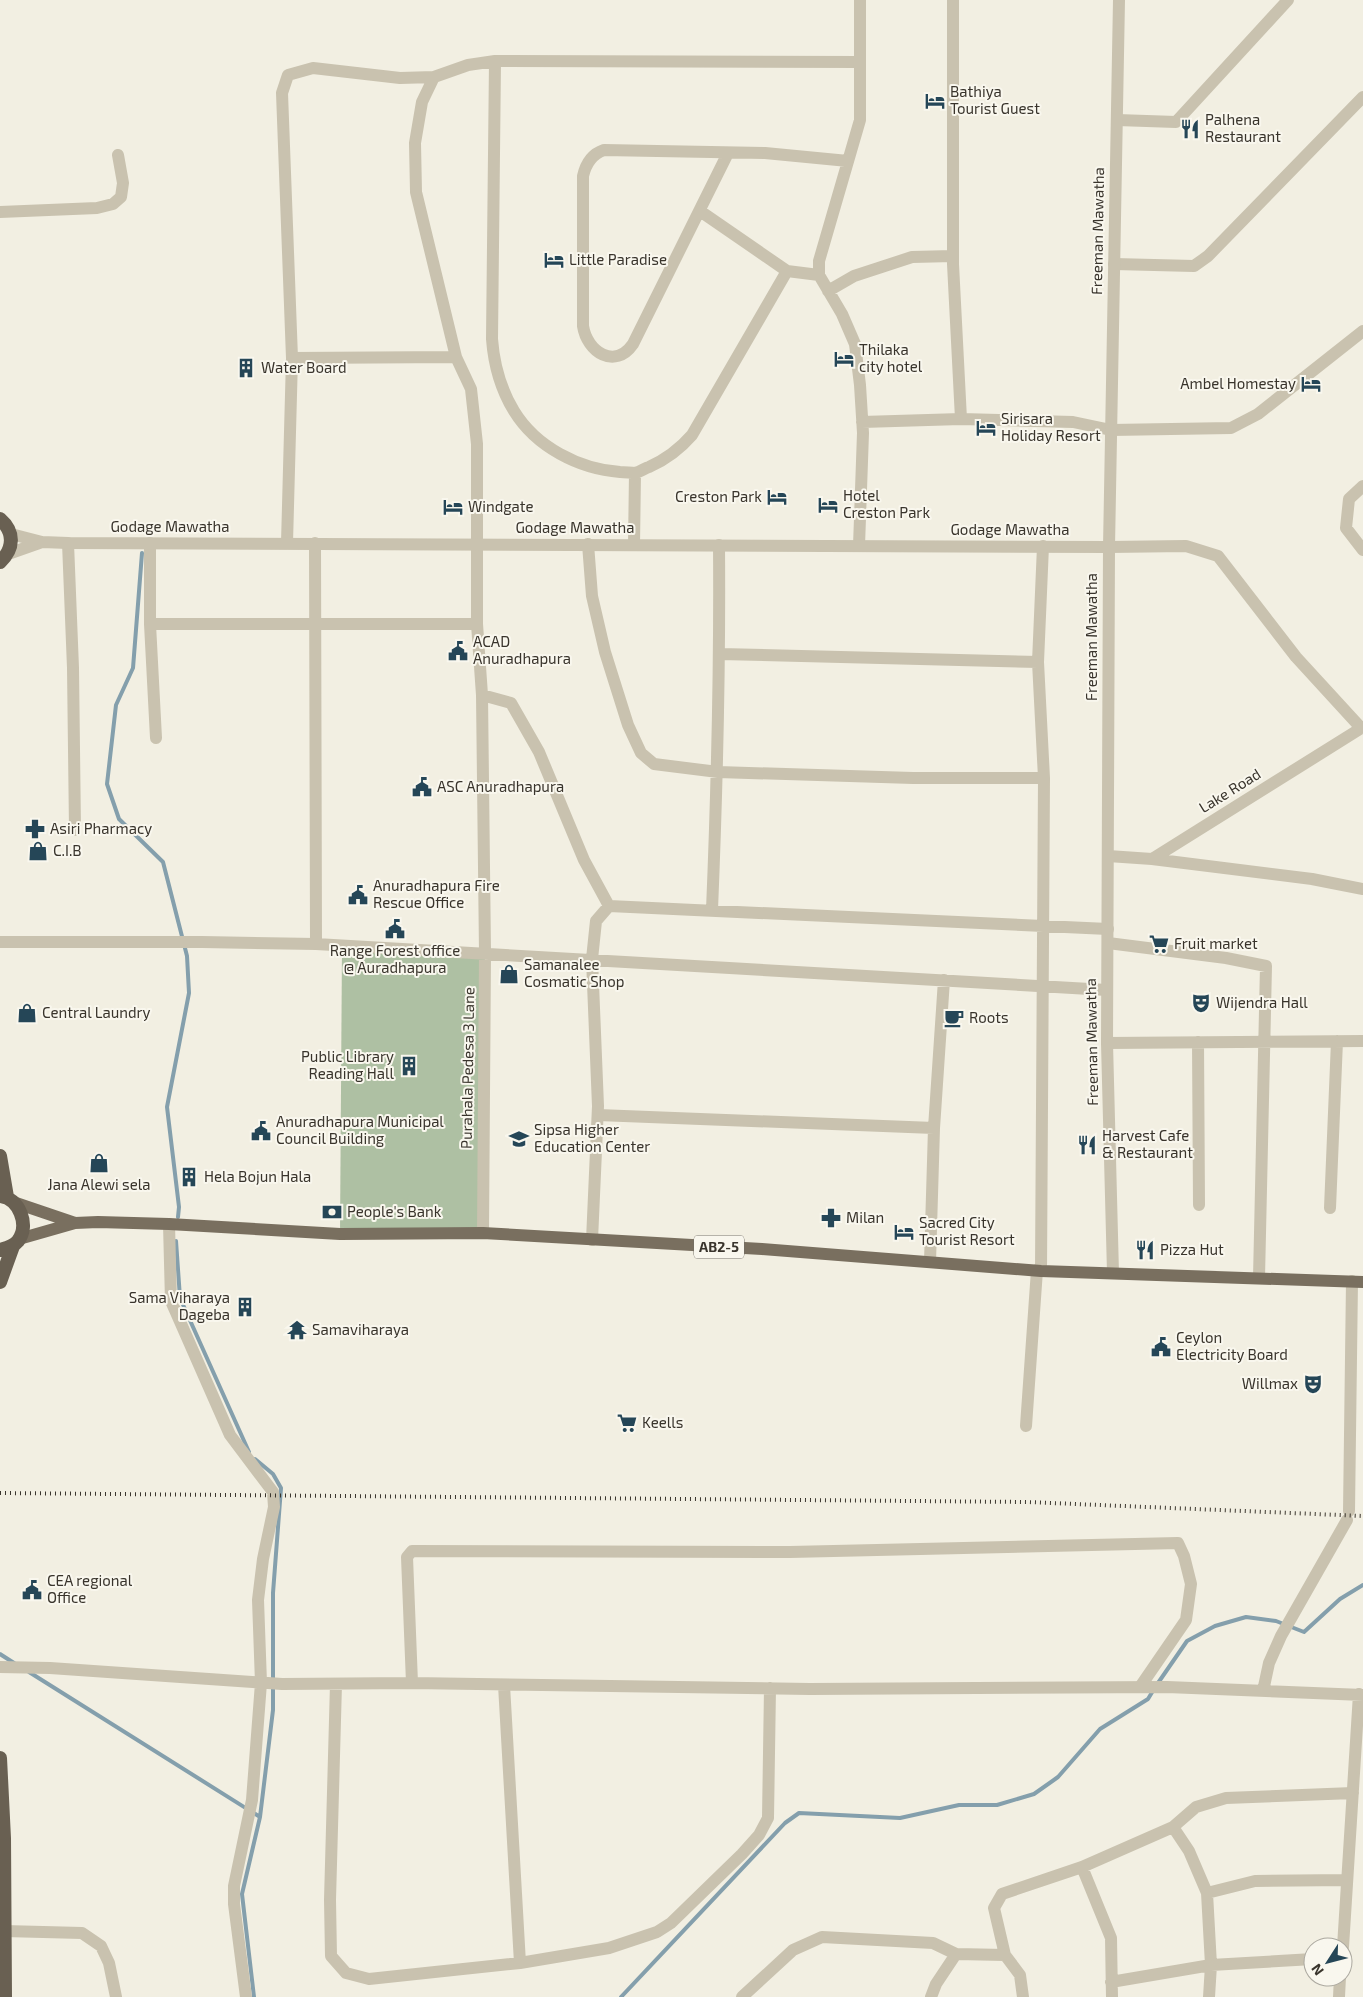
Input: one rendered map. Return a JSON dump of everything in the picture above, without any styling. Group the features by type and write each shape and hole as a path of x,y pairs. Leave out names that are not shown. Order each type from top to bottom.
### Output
{"highway":[{"path":"0,518 7,524 11,534 11,544 2,561"},
{"path":"0,1156 8,1199 23,1220 11,1245 0,1282"},
{"path":"0,1758 4,1838 3,1937 5,1997"}],"main road":[{"name":"AB2-5","path":"8,1199 75,1223"},
{"name":"AB2-5","path":"11,1245 75,1223 122,1222 340,1234 483,1233 762,1249 1039,1270 1357,1281"}],"street":[{"path":"859,546 862,422 855,344 846,322 819,275 819,261 860,120 860,0"},
{"path":"953,0 953,256 961,420"},
{"name":"Freeman Mawatha","path":"1113,1273 1107,1043 1109,547 1119,0"},
{"path":"1117,120 1176,122 1288,0"},
{"path":"287,543 292,358 282,93 288,75 313,68 400,78 434,78 468,65 495,61 860,62"},
{"path":"495,61 492,339 495,366 503,392 515,413 528,429 548,447 568,459 604,471 635,473 668,458 692,435 787,272"},
{"name":"Purahala Pedesa 3 Lane","path":"434,78 422,102 415,143 416,192 456,357 470,389 477,444 477,624 482,695 486,953 483,1233"},
{"path":"1114,264 1194,266 1208,256 1363,97"},
{"path":"728,153 629,350 625,354 614,357 598,352 586,339 583,326 583,176 588,161 599,152 604,150 728,153 765,154 848,161"},
{"path":"0,212 97,208 113,204 121,197 123,183 118,155"},
{"path":"700,211 787,272 819,275"},
{"path":"828,291 854,276 912,257 953,256"},
{"path":"862,422 961,420 1073,422 1111,430 1231,428 1258,414 1363,330"},
{"path":"292,358 456,357"},
{"path":"634,545 635,473"},
{"path":"1363,486 1349,499 1346,528 1363,550"},
{"name":"Godage Mawatha","path":"11,534 42,542 68,543 1186,546 1218,556 1296,657 1362,727"},
{"name":"Godage Mawatha","path":"2,561 42,542"},
{"path":"68,543 73,668 75,830"},
{"path":"150,543 150,624 156,738"},
{"path":"315,543 316,944"},
{"path":"588,544 592,596 605,652 628,725 641,753 654,764 718,772 912,778 1044,778"},
{"path":"712,910 718,772 719,545"},
{"path":"1026,1426 1039,1270 1044,986 1044,778 1038,662 1043,546"},
{"path":"150,624 477,624"},
{"path":"720,654 1038,662"},
{"path":"482,695 511,704 538,752 584,860 609,906"},
{"name":"Lake Road","path":"1152,859 1362,727"},
{"path":"1108,856 1152,859 1312,880 1363,890"},
{"path":"609,906 1108,929"},
{"path":"592,1240 598,1114 592,959 596,921 609,906"},
{"path":"0,942 316,944 1107,990"},
{"path":"1108,942 1226,958 1266,966 1260,1278"},
{"path":"930,1262 934,1128 944,980"},
{"path":"1330,1208 1337,1041"},
{"path":"1107,1043 1363,1041"},
{"path":"1198,1042 1199,1205"},
{"path":"598,1114 934,1128"},
{"path":"169,1224 171,1301 230,1435 273,1492 274,1507 263,1559 258,1600 264,1683 252,1800 234,1886 234,1904 246,1997"},
{"path":"1263,1691 1269,1663 1281,1636 1348,1515 1357,1281"},
{"path":"412,1683 407,1557 412,1551 790,1552 1178,1543 1184,1556 1191,1584 1186,1620 1145,1687"},
{"path":"0,1667 50,1668 282,1684 412,1683 770,1688 1167,1687 1361,1694 1343,1937"},
{"path":"336,1684 330,1900 331,1956 346,1973 369,1979 520,1963 609,1948 657,1932 671,1923 742,1854 759,1835 768,1818 770,1688"},
{"path":"504,1684 520,1963"},
{"path":"1022,1997 1020,1975 1005,1955 994,1908 1002,1894 1082,1867 1172,1827 1196,1807 1226,1798 1353,1793"},
{"path":"1172,1827 1189,1851 1207,1892 1211,1965 1208,1997"},
{"path":"1082,1867 1112,1938 1112,1997"},
{"path":"1207,1892 1255,1881 1347,1880"},
{"path":"3,1937 82,1933 101,1946 110,1963 116,1997"},
{"path":"742,1997 793,1950 822,1937 933,1943 956,1954 1005,1955"},
{"path":"931,1997 936,1984 956,1954"},
{"path":"1111,1982 1211,1965 1303,1960"}],"green space":[{"path":"342,946 485,953 483,1233 340,1234"}],"waterway":[{"path":"142,553 133,668 116,705 107,784 119,819 163,862 187,956 189,993 167,1107 179,1207 178,1217"},
{"path":"176,1241 180,1298 249,1452"},
{"path":"254,1997 242,1894 260,1817 273,1710 273,1593 281,1488 273,1474 255,1459"},
{"path":"1158,1683 1187,1641 1215,1626 1246,1617 1276,1621 1304,1632 1340,1599 1363,1585"},
{"path":"0,1654 14,1663"},
{"path":"29,1672 260,1817"},
{"path":"621,1997 785,1823 799,1813 900,1818 959,1805 997,1805 1034,1794 1058,1777 1100,1729 1148,1699 1154,1689"}],"railway":[{"path":"0,1493 1027,1502 1363,1516"}],"place":[{"name":"Bathiya Tourist Guest","path":"935,101"},
{"name":"Palhena Restaurant","path":"1190,129"},
{"name":"Little Paradise","path":"554,260"},
{"name":"Thilaka city hotel","path":"844,359"},
{"name":"Water Board","path":"246,368"},
{"name":"Ambel Homestay","path":"1311,384"},
{"name":"Sirisara Holiday Resort","path":"986,428"},
{"name":"Creston Park","path":"777,497"},
{"name":"Hotel Creston Park","path":"828,505"},
{"name":"Windgate","path":"453,507"},
{"name":"ACAD Anuradhapura","path":"458,651"},
{"name":"ASC Anuradhapura","path":"422,787"},
{"name":"Asiri Pharmacy","path":"35,829"},
{"name":"C.I.B","path":"38,851"},
{"name":"Anuradhapura Fire Rescue Office","path":"358,895"},
{"name":"Range Forest office @ Auradhapura","path":"395,929"},
{"name":"Fruit market","path":"1159,944"},
{"name":"Samanalee Cosmatic Shop","path":"509,974"},
{"name":"Wijendra Hall","path":"1201,1003"},
{"name":"Central Laundry","path":"27,1013"},
{"name":"Roots","path":"954,1018"},
{"name":"Public Library Reading Hall","path":"409,1066"},
{"name":"Anuradhapura Municipal Council Building","path":"261,1131"},
{"name":"Sipsa Higher Education Center","path":"519,1139"},
{"name":"Harvest Cafe & Restaurant","path":"1087,1145"},
{"name":"Jana Alewi sela","path":"99,1163"},
{"name":"Hela Bojun Hala","path":"189,1177"},
{"name":"People's Bank","path":"332,1212"},
{"name":"Milan","path":"831,1218"},
{"name":"Sacred City Tourist Resort","path":"904,1232"},
{"name":"Pizza Hut","path":"1145,1250"},
{"name":"Sama Viharaya Dageba","path":"245,1307"},
{"name":"Samaviharaya","path":"297,1330"},
{"name":"Ceylon Electricity Board","path":"1161,1347"},
{"name":"Willmax","path":"1313,1384"},
{"name":"Keells","path":"627,1423"},
{"name":"CEA regional Office","path":"32,1590"}]}
